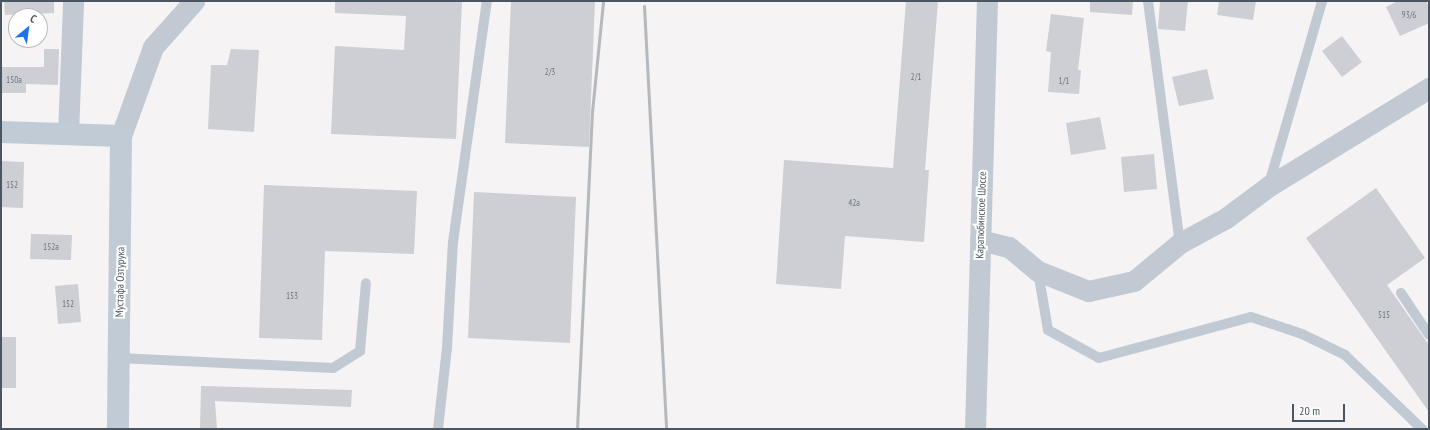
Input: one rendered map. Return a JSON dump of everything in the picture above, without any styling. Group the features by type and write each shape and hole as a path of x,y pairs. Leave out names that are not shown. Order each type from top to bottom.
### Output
{"street":[{"path":"68,134 72,1"},
{"path":"1,132 121,136 153,46 194,1"},
{"name":"Каратюбинское Шоссе","path":"975,429 987,1"},
{"path":"980,240 1009,247 1038,271 1088,291 1134,281 1180,243 1226,218 1269,186 1429,88"},
{"name":"Мустафа Озтурука","path":"118,429 121,136"}],"lane":[{"path":"438,429 447,348 453,242 487,1"},
{"path":"1148,1 1180,243"},
{"path":"1269,186 1322,1"},
{"path":"1038,271 1048,330 1099,358 1252,317 1302,334 1345,355 1422,429"},
{"path":"119,358 333,368 360,351 366,283"},
{"path":"1400,293 1429,335"}],"building":[{"path":"4,1 54,1 54,13 48,13 48,8 8,8 8,15 5,15"},
{"path":"335,1 462,1 456,139 331,134 335,46 404,50 406,16 335,13"},
{"path":"511,1 595,1 589,147 505,143"},
{"path":"906,1 938,1 925,170 929,170 924,242 845,236 841,289 776,284 784,160 893,168"},
{"path":"1090,1 1133,1 1132,15 1090,12"},
{"path":"1160,1 1188,1 1185,31 1158,29"},
{"path":"1219,1 1256,1 1253,20 1217,15"},
{"path":"1398,1 1426,1 1429,7 1429,23 1400,36 1386,7"},
{"path":"1051,14 1084,18 1078,70 1081,70 1079,94 1048,92 1051,52 1046,51"},
{"path":"1342,36 1362,62 1342,77 1322,51"},
{"path":"44,49 59,49 58,85 26,84 26,93 2,93 2,67 44,67"},
{"path":"231,49 259,50 254,132 208,129 211,65 227,65"},
{"path":"1207,69 1214,99 1179,106 1172,77"},
{"path":"1100,117 1106,149 1071,155 1066,123"},
{"path":"1154,154 1157,189 1124,192 1121,157"},
{"path":"1,161 24,162 23,208 1,207"},
{"path":"264,185 417,191 414,254 325,251 322,340 259,338"},
{"path":"1376,188 1425,258 1387,285 1429,345 1429,412 1306,238"},
{"path":"474,192 576,197 570,343 468,338"},
{"path":"31,234 72,235 71,260 30,259"},
{"path":"78,284 81,322 58,324 55,286"},
{"path":"1,337 16,337 16,388 1,388"},
{"path":"201,386 352,390 351,407 215,401 217,429 200,429"}],"railway":[{"path":"577,429 592,112 603,1"},
{"path":"644,6 666,429"}]}
